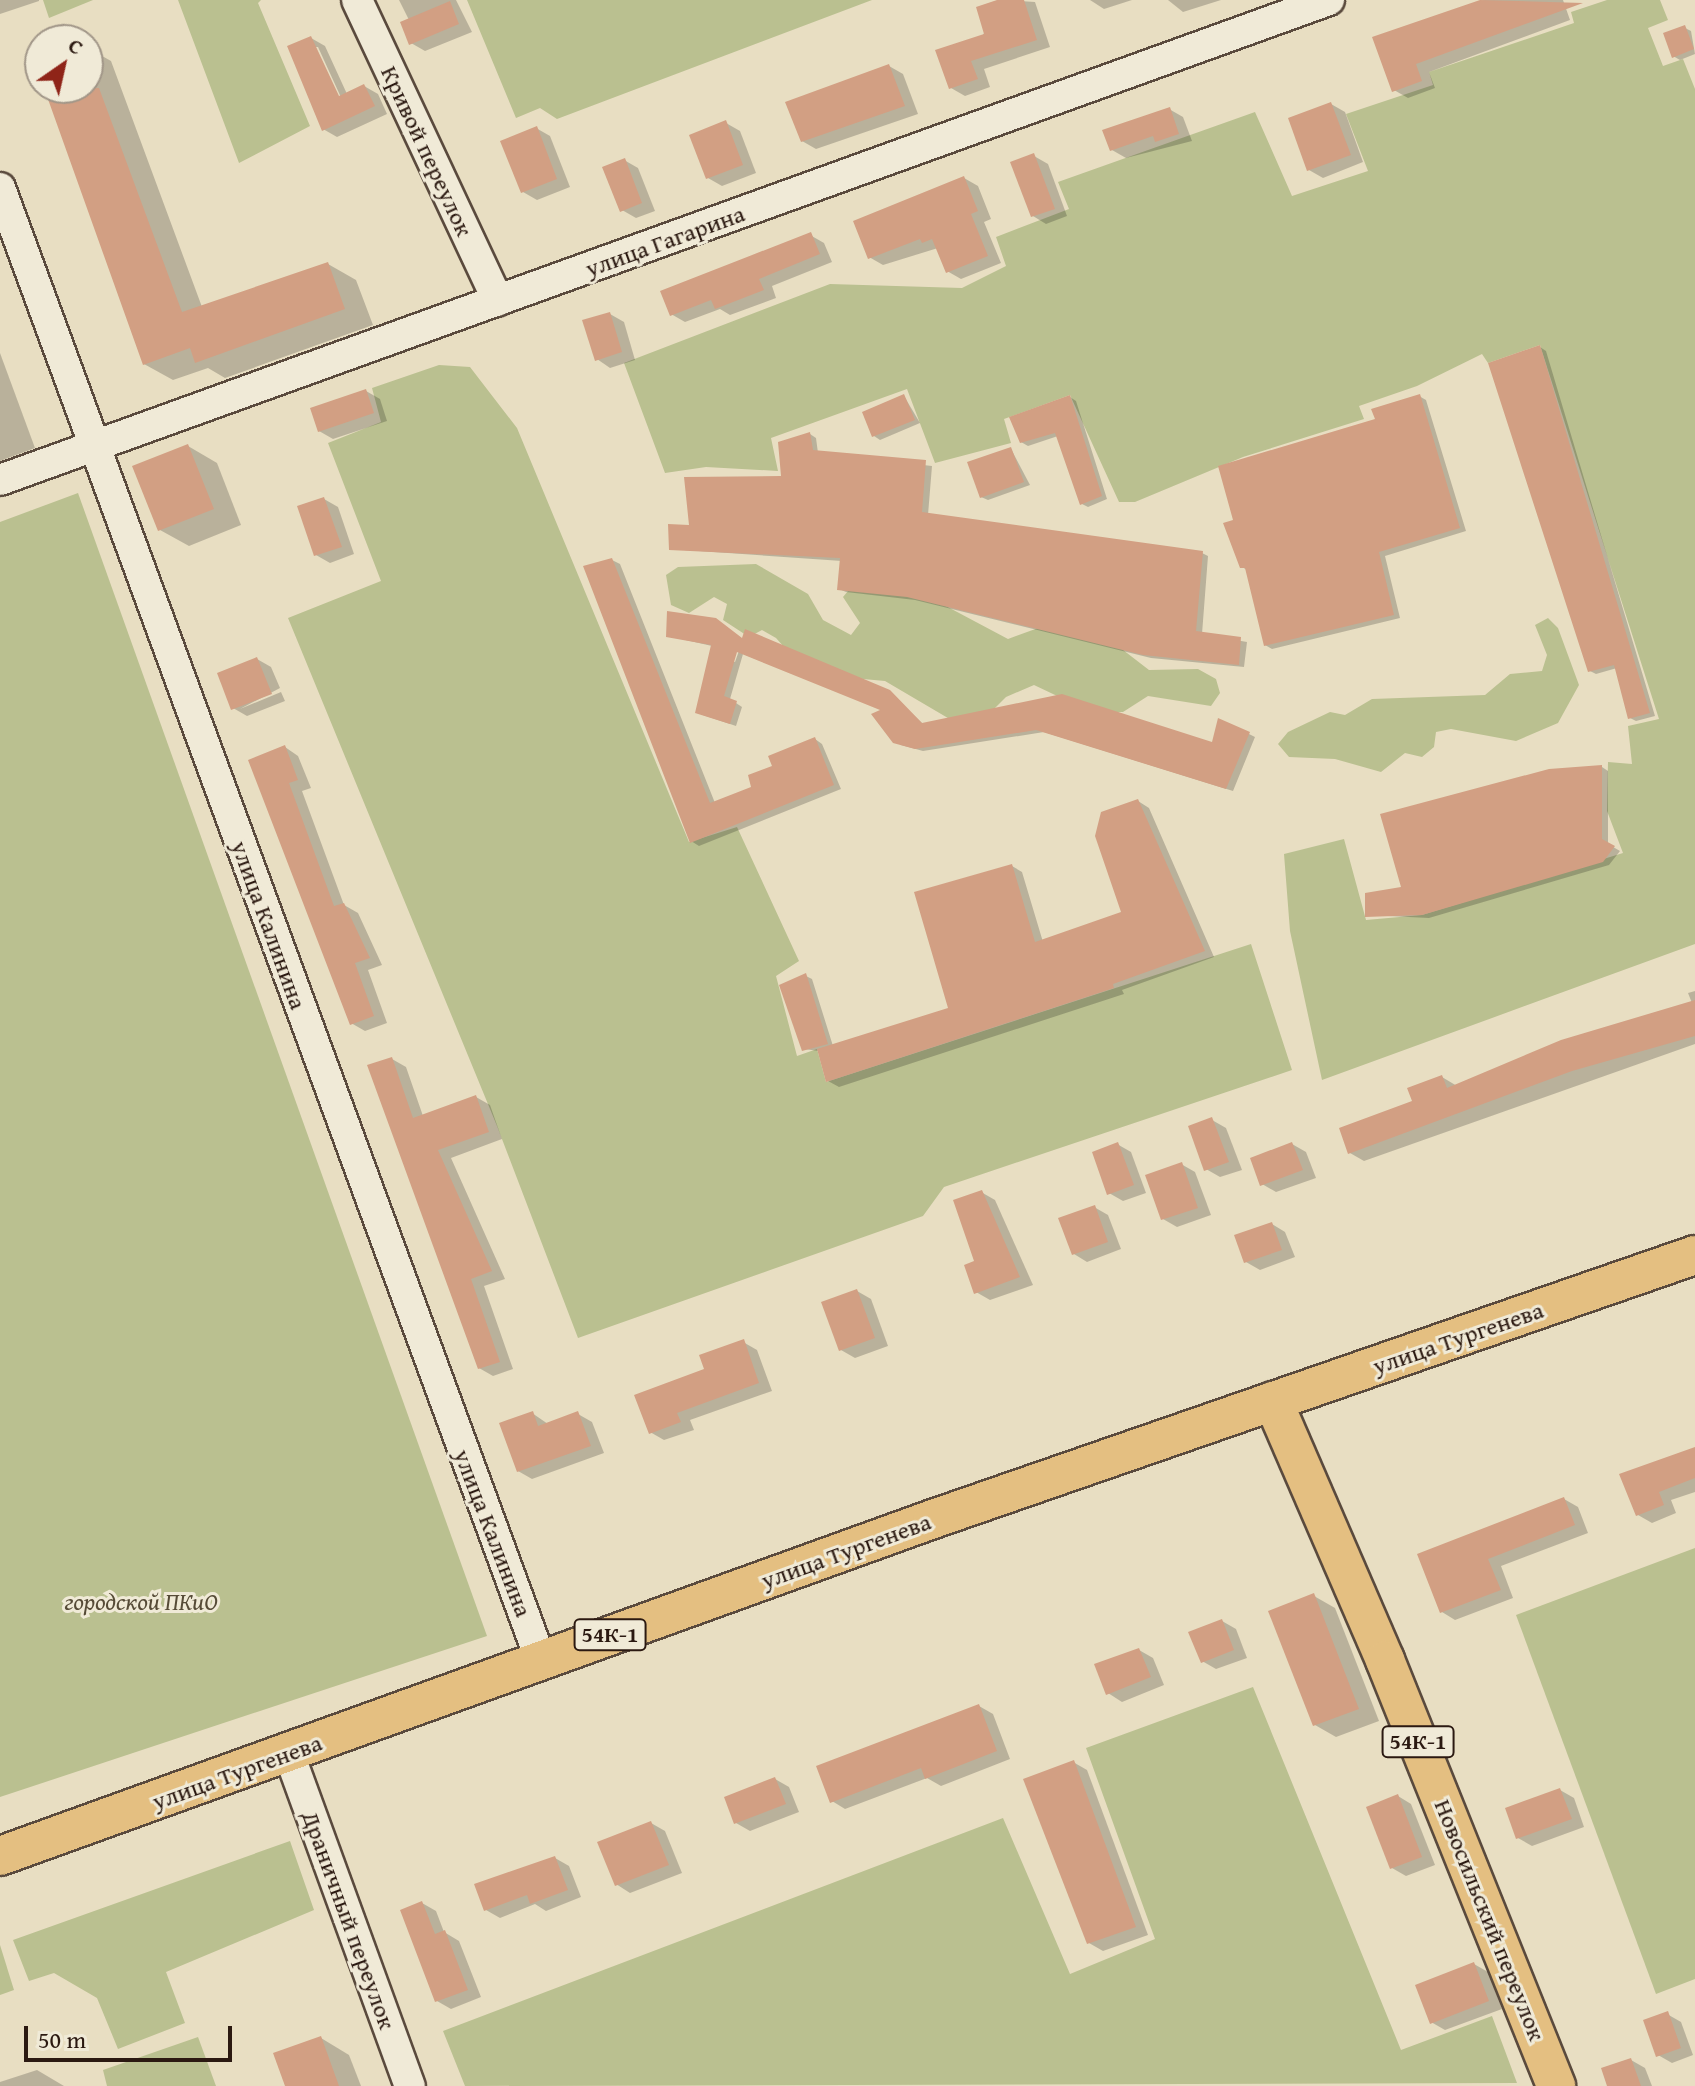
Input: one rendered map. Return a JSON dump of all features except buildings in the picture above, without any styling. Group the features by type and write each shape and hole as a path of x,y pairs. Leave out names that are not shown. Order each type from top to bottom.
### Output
{"main road":[{"name":"улица Тургенева","path":"0,1856 1273,1401 1695,1255"},
{"name":"Новосильский переулок","path":"1273,1401 1385,1660 1556,2086"}],"street":[{"name":"Кривой переулок","path":"357,0 498,301"},
{"name":"улица Гагарина","path":"0,480 1329,0"},
{"name":"улица Калинина","path":"0,188 541,1661"},
{"name":"Драничный переулок","path":"289,1754 410,2086"}],"green space":[{"path":"43,0 93,0 49,18"},
{"path":"178,0 261,0 258,3 310,126 239,163"},
{"path":"467,0 872,0 557,119 540,108 516,118"},
{"path":"1607,0 1660,0 1668,20 1648,28 1663,66 1683,59 1695,89 1695,944 1322,1080 1290,931 1284,854 1344,839 1366,920 1422,915 1623,853 1607,811 1608,762 1632,764 1628,726 1659,719 1540,345 1488,363 1482,354 1417,386 1359,406 1364,419 1243,457 1135,502 1119,502 1070,395 1004,419 1011,443 935,463 907,389 771,438 778,471 706,467 665,473 624,363 830,284 962,288 1006,266 996,237 1069,209 1058,182 1255,112 1292,196 1368,171 1346,114 1433,85 1429,72 1574,23 1571,12"},
{"path":"439,365 470,367 517,428 689,842 737,827 799,961 776,976 797,1056 817,1049 826,1082 1251,944 1292,1070 944,1187 923,1216 578,1338 497,1126 288,618 381,581 328,443 381,422 372,388"},
{"name":"городской ПКиО","path":"78,493 487,1636 0,1797 0,522"},
{"path":"756,564 808,594 823,620 851,635 860,623 843,597 853,585 912,588 1008,639 1052,623 1114,643 1149,670 1198,669 1216,679 1220,693 1211,706 1148,696 1123,712 1091,712 1034,685 1006,697 983,720 953,721 885,681 808,674 776,638 762,630 749,637 723,620 727,604 714,597 689,613 671,605 666,575 678,567"},
{"path":"1548,618 1558,628 1579,685 1558,723 1516,741 1451,729 1436,732 1434,747 1422,757 1405,753 1381,772 1335,759 1289,757 1278,744 1288,732 1330,712 1345,715 1372,699 1485,695 1510,674 1542,671 1547,655 1535,625"},
{"path":"1695,1548 1695,1979 1656,1994 1516,1615"},
{"path":"1253,1687 1401,2050 1492,2016 1517,2083 465,2086 443,2031 1003,1818 1070,1974 1155,1939 1086,1748"},
{"path":"290,1841 314,1910 166,1972 185,2023 118,2049 97,1998 54,1973 29,1981 13,1940"},
{"path":"0,1945 14,1990 0,1995"},
{"path":"198,2037 216,2086 107,2086 103,2070"}]}
